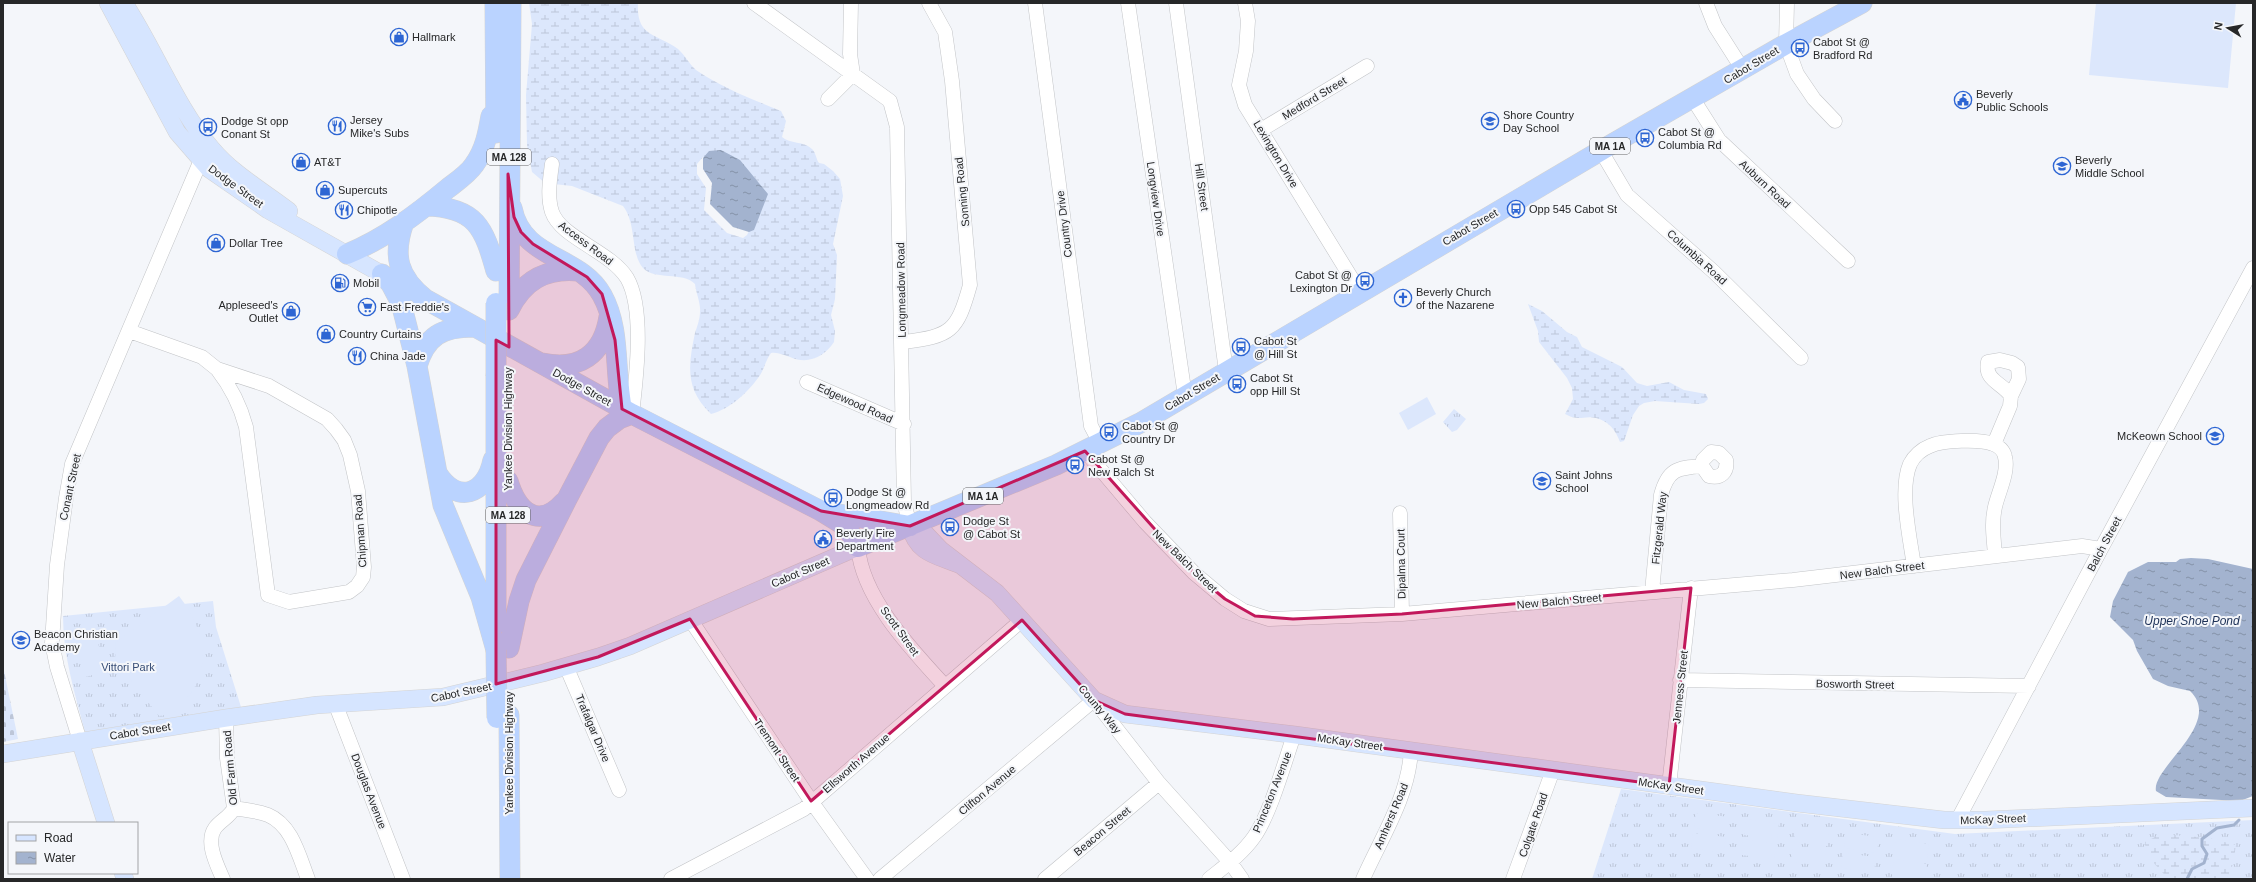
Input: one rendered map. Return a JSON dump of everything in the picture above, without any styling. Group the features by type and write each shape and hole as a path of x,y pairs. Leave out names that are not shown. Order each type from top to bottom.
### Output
{"highway":[{"name":"Yankee Division Highway","path":"495,3 496,271 502,307"},
{"name":"Yankee Division Highway","path":"502,649 508,481 502,379 502,307 508,174 511,3"},
{"name":"Cabot Street","path":"858,547 1056,465 1140,423 1601,151 1786,44 1862,3"},
{"path":"347,254 373,242 404,222 464,176 480,155 489,130 495,72"},
{"path":"502,649 526,580 599,438 614,422 627,412 610,313 602,294 594,284 578,271 534,244 521,232 514,217 508,174"},
{"path":"426,206 448,208 470,216 483,232 496,271"},
{"path":"404,222 398,245 399,264 407,283 425,299"},
{"path":"502,307 536,277 555,271 578,271"},
{"path":"382,274 391,284 401,303 417,366 437,473 447,516 502,649"},
{"name":"Dodge Street","path":"425,299 627,412 821,511 847,527 858,547"},
{"path":"536,362 562,365 582,360 598,347 604,336 610,313"},
{"path":"417,366 424,347 437,334 453,328 473,327"},
{"name":"Yankee Division Highway","path":"502,379 496,441 503,716 510,879"},
{"path":"587,390 600,407 602,418 599,438"},
{"path":"437,473 444,482 455,491 471,492 478,489 489,476 496,441"},
{"path":"508,481 516,502 528,513 535,516 550,514 567,499"},
{"name":"Dodge Street","path":"821,511 910,526"},
{"name":"Yankee Division Highway","path":"496,879 503,716"}],"main road":[{"name":"Dodge Street","path":"108,3 177,132 206,154"},
{"name":"Dodge Street","path":"124,3 190,117 206,154 209,168 268,210 425,299"},
{"name":"County Way","path":"910,526 913,538 920,547 960,565 991,588 1094,700"},
{"name":"Cabot Street","path":"3,754 226,718 335,703 443,697 566,666 614,652 858,547"},
{"name":"McKay Street","path":"1094,700 1125,714 1294,734 1797,803 1957,821 2253,808"},
{"name":"Conant Street","path":"80,741 106,822"}],"street":[{"name":"Longmeadow Road","path":"754,3 890,101 897,127 903,342 904,502 910,526"},
{"path":"828,99 853,74 850,54 851,3"},
{"name":"Sonning Road","path":"903,342 943,335 955,326 964,309 970,285 952,89 945,32 929,3"},
{"name":"Country Drive","path":"1035,3 1093,447"},
{"name":"Longview Drive","path":"1128,3 1185,396"},
{"name":"Hill Street","path":"1176,3 1226,371"},
{"name":"Lexington Drive","path":"1246,3 1248,21 1246,51 1239,85 1245,105 1360,292"},
{"path":"1706,3 1715,26 1743,70"},
{"path":"1787,3 1786,44 1797,74 1807,90 1835,121"},
{"name":"Medford Street","path":"1261,130 1367,66"},
{"name":"Auburn Road","path":"1693,99 1719,140 1848,261"},
{"name":"Columbia Road","path":"1601,151 1627,195 1714,272 1801,358"},
{"name":"Conant Street","path":"80,741 57,667 52,643 57,565 72,464 206,154"},
{"name":"Access Road","path":"552,164 550,202 556,221 567,231 616,264 627,278 631,287 637,322 636,371 627,412"},
{"name":"Balch Street","path":"1957,821 2101,549 2253,268"},
{"name":"Chipman Road","path":"129,332 202,356 217,369 230,385 241,406 246,427 268,595 273,598 289,602 349,592 357,586 363,577 364,567 358,491 350,455 344,440 327,419 313,410 269,386 217,369"},
{"name":"Edgewood Road","path":"807,382 904,424"},
{"path":"1994,444 2010,406 2011,396"},
{"path":"1914,566 1906,495 1908,470 1915,456 1931,445 1948,442 1981,442 1994,444 2001,449 2005,458 2005,468 1992,525 1995,556"},
{"name":"New Balch Street","path":"1093,447 1145,522 1194,573 1225,599 1244,611 1255,616 1269,619 1335,618 1402,614 1792,580 2082,546 2101,549"},
{"name":"Fitzgerald Way","path":"1652,592 1664,484 1669,475 1676,470 1702,466"},
{"name":"Dipalma Court","path":"1400,513 1402,614"},
{"name":"Scott Street","path":"858,547 860,564 884,612 910,648 945,686"},
{"name":"Jenness Street","path":"1668,786 1691,588"},
{"name":"Tremont Street","path":"690,619 811,801 867,879"},
{"name":"Ellsworth Avenue","path":"671,879 692,875 804,809 811,801 1022,620"},
{"name":"Trafalgar Drive","path":"566,666 619,790"},
{"name":"Bosworth Street","path":"1680,680 2029,686"},
{"name":"County Way","path":"1094,700 1159,783 1230,862 1242,879"},
{"name":"Clifton Avenue","path":"880,879 1094,700"},
{"name":"Douglas Avenue","path":"335,703 403,879"},
{"name":"Old Farm Road","path":"223,879 216,862 211,842 212,834 216,828 231,814 234,808 227,758 226,718"},
{"name":"Princeton Avenue","path":"1209,879 1230,862 1255,836 1271,800 1294,734"},
{"name":"Amherst Road","path":"1363,879 1405,785 1411,765 1411,750"},
{"name":"Colgate Road","path":"1513,879 1552,770"},
{"name":"Beacon Street","path":"1045,879 1159,783"},
{"path":"234,808 267,815 283,825 296,848 308,879"}],"highlighted area":[{"path":"508,174 514,217 521,232 533,244 587,277 602,294 615,340 622,409 821,511 910,526 1085,451 1194,573 1225,599 1255,616 1293,619 1402,614 1691,588 1669,786 1125,714 1094,700 1022,620 811,801 690,619 598,657 496,684 496,340 509,347"}],"green space":[{"path":"529,3 638,3 638,14 640,22 644,28 649,33 678,49 696,70 727,88 781,111 786,121 782,137 789,141 809,146 819,163 824,164 840,179 843,196 833,244 837,255 835,299 831,315 835,331 834,342 825,352 809,360 797,359 778,353 771,353 760,375 749,389 738,400 718,412 711,414 697,395 691,376 691,356 700,312 695,284 690,280 683,278 648,272 643,268 636,255 630,221 623,206 572,186 545,183 532,172 527,145 526,95 532,24","holes":["715,156 762,205 747,235 743,238 727,233 704,210 706,188 697,174 697,164 703,157"]},
{"path":"2096,3 2236,3 2228,88 2089,75"},
{"path":"1528,304 1542,311 1567,332 1577,337 1582,347 1622,367 1637,383 1647,386 1669,382 1684,390 1706,394 1708,399 1704,403 1699,404 1655,401 1644,403 1639,406 1633,415 1624,441 1620,442 1614,430 1605,421 1592,417 1574,418 1565,414 1573,399 1572,388 1567,378 1539,342 1538,331"},
{"path":"1427,397 1436,414 1408,430 1399,413"},
{"path":"1454,409 1466,419 1457,430 1452,432 1443,422"},
{"path":"179,596 193,618 202,643 202,668 198,681 191,693 173,714 159,716 115,660 116,642"},
{"name":"Vittori Park","path":"213,601 216,627 241,707 85,732 67,660 63,616"},
{"path":"96,634 105,672 85,677 76,638"},
{"path":"3,666 18,739 3,742"},
{"path":"1621,789 1955,834 2253,820 2253,879 1592,879"},
{"path":"1696,813 1729,817 1727,833 1694,828"},
{"path":"1746,819 1779,824 1777,839 1744,835"},
{"path":"1796,826 1829,830 1827,846 1794,842"},
{"path":"1693,833 1726,837 1723,853 1691,848"},
{"path":"1846,833 1879,837 1877,853 1844,848"},
{"path":"2174,835 2209,838 2236,845 2233,864 2227,879 2168,879 2150,858 2147,853 2145,842 2157,836"},
{"path":"1743,839 1776,844 1774,859 1741,855"},
{"path":"1896,839 1929,844 1927,859 1894,855"},
{"path":"1793,846 1826,850 1824,866 1791,862"},
{"path":"1843,853 1876,857 1874,873 1841,868"},
{"path":"1894,859 1927,864 1925,879 1892,875"}],"water":[{"path":"721,150 740,160 768,194 754,230 749,232 733,227 710,204 712,183 703,169 703,158 709,151"},
{"name":"Upper Shoe Pond","path":"2180,559 2208,559 2253,569 2253,796 2240,801 2166,797 2156,791 2157,781 2193,731 2198,717 2198,704 2190,691 2168,686 2153,679 2137,651 2133,640 2110,617 2113,601 2128,572 2148,562 2176,562"}],"waterway":[{"path":"2187,879 2192,869 2204,863 2207,854 2202,846 2202,839 2217,828 2234,825 2239,820"}],"place":[{"name":"Hallmark","path":"399,37"},
{"name":"Cabot St @ Bradford Rd","path":"1800,48"},
{"name":"Beverly Public Schools","path":"1963,100"},
{"name":"Shore Country Day School","path":"1490,121"},
{"name":"Jersey Mike's Subs","path":"337,126"},
{"name":"Dodge St opp Conant St","path":"208,127"},
{"name":"Cabot St @ Columbia Rd","path":"1645,138"},
{"name":"AT&T","path":"301,162"},
{"name":"Beverly Middle School","path":"2062,166"},
{"name":"Supercuts","path":"325,190"},
{"name":"Opp 545 Cabot St","path":"1516,209"},
{"name":"Chipotle","path":"344,210"},
{"name":"Dollar Tree","path":"216,243"},
{"name":"Cabot St @ Lexington Dr","path":"1365,281"},
{"name":"Mobil","path":"340,283"},
{"name":"Beverly Church of the Nazarene","path":"1403,298"},
{"name":"Fast Freddie's","path":"367,307"},
{"name":"Appleseed's Outlet","path":"291,311"},
{"name":"Country Curtains","path":"326,334"},
{"name":"Cabot St @ Hill St","path":"1241,347"},
{"name":"China Jade","path":"357,356"},
{"name":"Cabot St opp Hill St","path":"1237,384"},
{"name":"Cabot St @ Country Dr","path":"1109,432"},
{"name":"McKeown School","path":"2215,436"},
{"name":"Cabot St @ New Balch St","path":"1075,465"},
{"name":"Saint Johns School","path":"1542,481"},
{"name":"Dodge St @ Longmeadow Rd","path":"833,498"},
{"name":"Dodge St @ Cabot St","path":"950,527"},
{"name":"Beverly Fire Department","path":"823,539"},
{"name":"Beacon Christian Academy","path":"21,640"}]}
